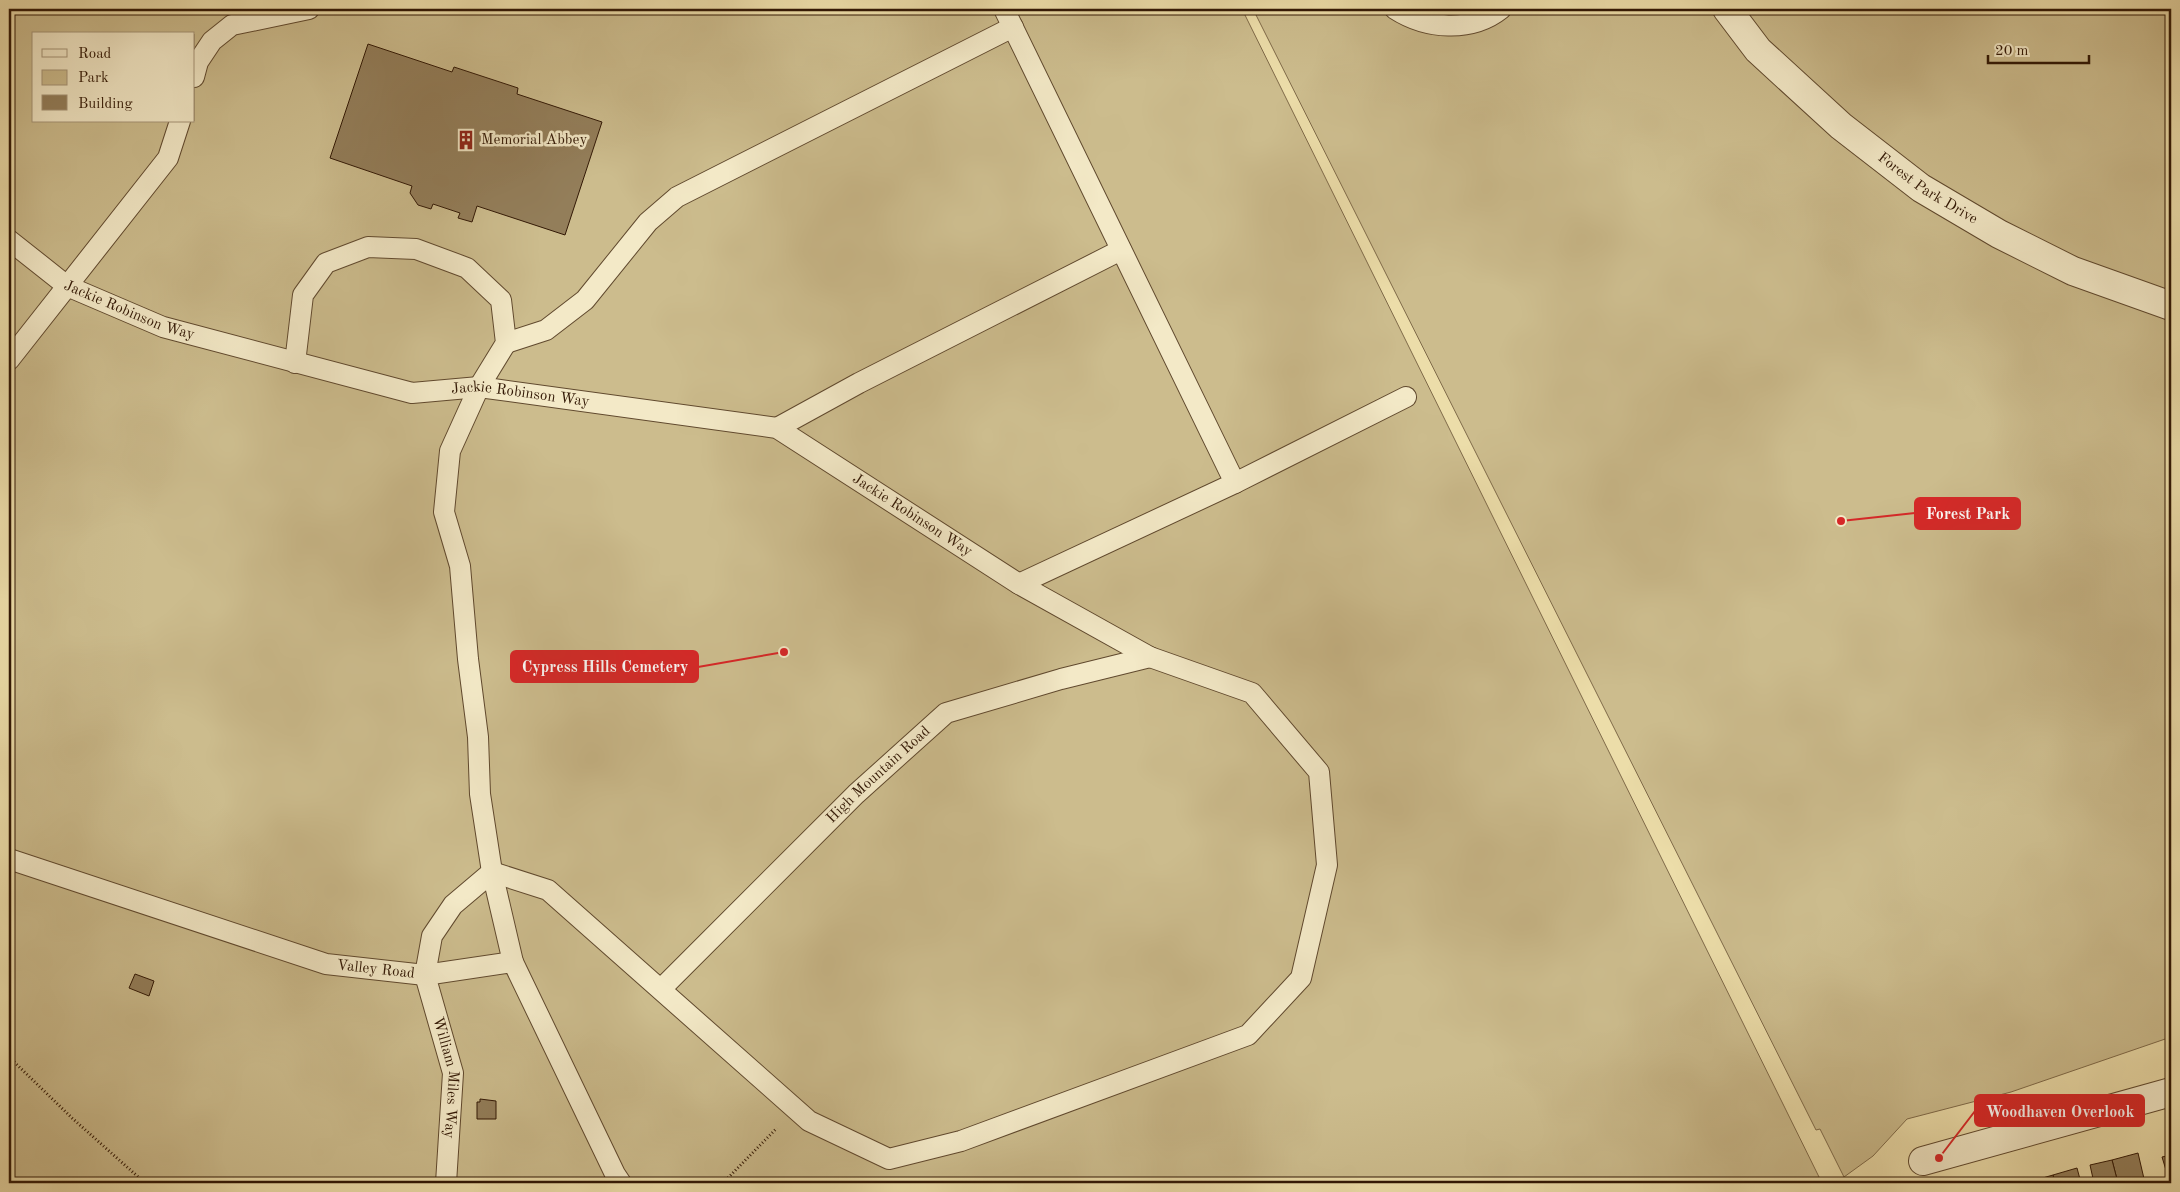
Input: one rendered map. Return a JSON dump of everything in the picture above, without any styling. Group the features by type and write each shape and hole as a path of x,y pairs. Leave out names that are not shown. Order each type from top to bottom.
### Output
{"street":[{"name":"Forest Park Drive","path":"1727,9 1758,50 1841,126 1921,188 1999,234 2073,271 2171,306"},
{"path":"1923,1161 2171,1092"}],"lane":[{"path":"195,73 198,62 212,41 232,25 309,9"},
{"path":"1004,9 1234,483"},
{"path":"1395,9 1409,18 1438,26 1468,24 1495,14 1501,9"},
{"path":"506,343 546,330 585,300 648,222 677,197 1012,27"},
{"path":"9,360 168,158 180,122"},
{"name":"Jackie Robinson Way","path":"9,240 67,286 163,327 412,393 478,387 777,428 1018,584 1150,657 1252,693 1319,772 1327,865 1301,978 1248,1035 961,1140 889,1158 809,1121 662,988 548,890 492,872"},
{"path":"295,363 303,295 326,263 368,247 416,249 466,268 501,300 506,343 478,387 450,451 444,512 460,566 468,659 478,737 480,794 492,872 513,962 615,1174 622,1183"},
{"path":"777,428 859,383 1121,250"},
{"path":"1018,584 1234,483 1406,397"},
{"name":"High Mountain Road","path":"662,988 856,794 946,712 1060,679 1150,657"},
{"name":"Valley Road","path":"9,859 326,964 425,975 513,962"},
{"path":"425,975 432,936 453,905 492,872"},
{"name":"William Miles Way","path":"425,975 453,1074 446,1183"}],"path":[{"path":"9,1057 72,1118 145,1183"},
{"path":"723,1183 796,1110"}],"green space":[{"path":"9,9 1242,9 1822,1183 9,1183"},
{"path":"1253,9 2171,9 2171,1037 2011,1092 1907,1119 1873,1156 1844,1177 1820,1129 1816,1130"}],"building":[{"name":"Memorial Abbey","path":"368,44 452,72 454,67 518,88 517,94 602,122 565,235 477,206 472,222 458,218 460,213 433,204 431,209 418,205 410,193 412,186 330,158"},
{"path":"135,974 154,981 149,996 129,988"},
{"path":"480,1099 496,1101 496,1119 477,1119 477,1102 480,1102"},
{"path":"2138,1153 2145,1183 2118,1183 2112,1160"},
{"path":"2171,1155 2171,1183 2170,1183 2162,1157"},
{"path":"2112,1160 2118,1183 2094,1183 2090,1165"},
{"path":"2077,1168 2081,1183 2055,1183 2053,1175"},
{"path":"2053,1175 2055,1183 2029,1183 2029,1182"}],"place":[{"name":"Memorial Abbey","path":"466,140"},
{"name":"Forest Park","path":"1841,521"},
{"name":"Cypress Hills Cemetery","path":"784,652"},
{"name":"Woodhaven Overlook","path":"1939,1158"}]}
